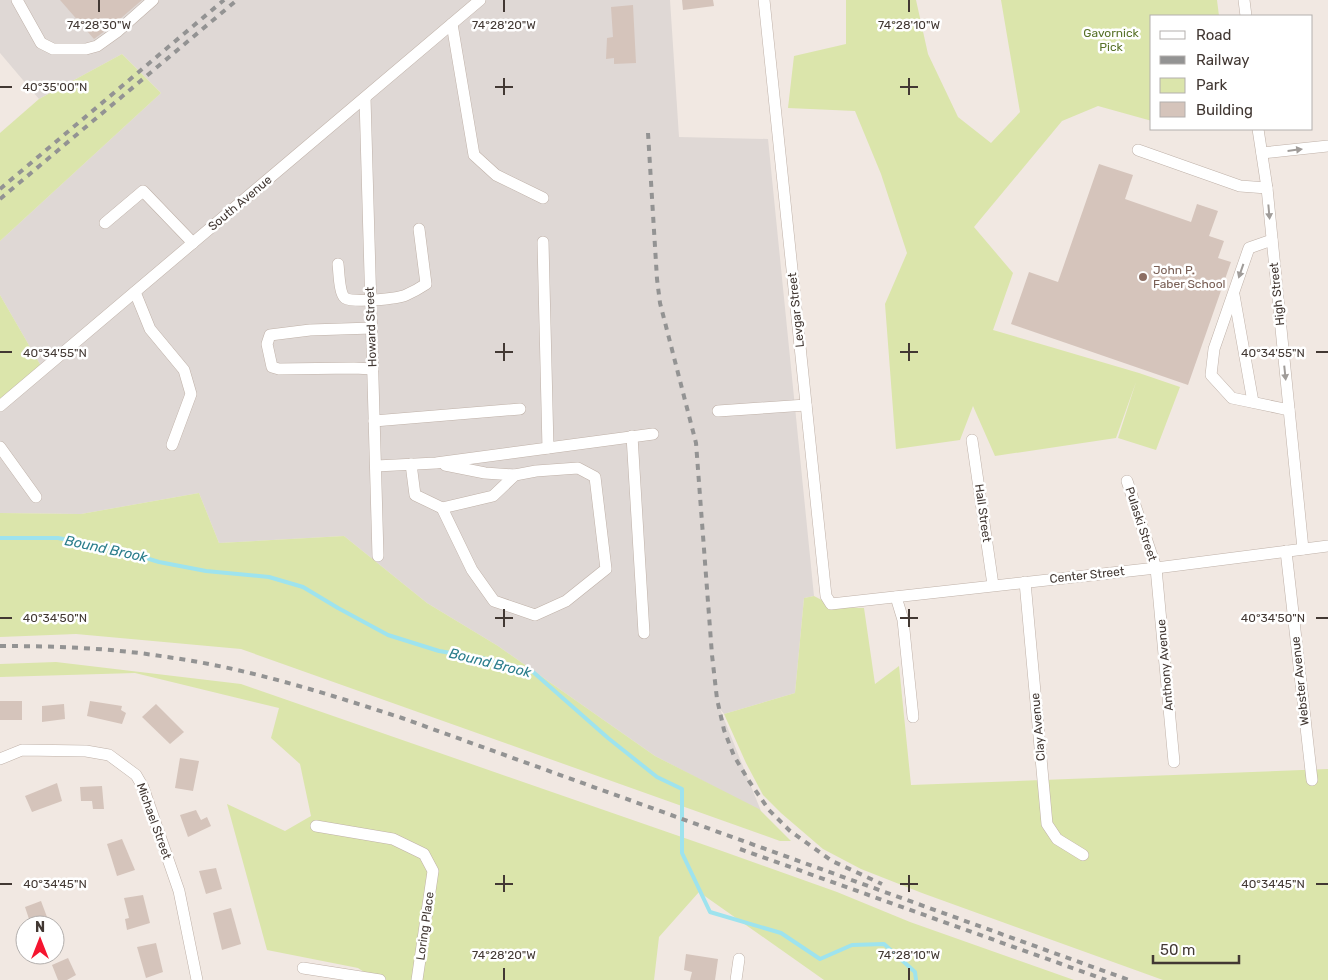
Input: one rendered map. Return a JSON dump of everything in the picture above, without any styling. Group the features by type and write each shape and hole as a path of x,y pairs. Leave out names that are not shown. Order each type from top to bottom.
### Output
{"street":[{"path":"18,0 41,43 53,49 86,49 97,46 118,31 153,0"},
{"name":"South Avenue","path":"0,406 480,0"},
{"name":"Levgar Street","path":"764,0 826,596 831,604 846,603"},
{"path":"1244,0 1246,15"},
{"path":"452,24 474,155 496,175 543,198"},
{"name":"Howard Street","path":"364,98 378,556"},
{"name":"High Street","path":"1258,130 1267,188 1303,549"},
{"path":"1262,153 1328,146"},
{"path":"1138,150 1240,186 1267,188"},
{"path":"105,223 143,192 194,242"},
{"path":"338,264 341,292 345,298 371,300 405,296 426,284 419,229"},
{"path":"1272,240 1249,248 1214,349 1212,376 1232,398 1289,410"},
{"path":"542,242 548,448"},
{"path":"135,292 150,329 184,370 191,394 172,445"},
{"path":"1233,294 1253,402"},
{"path":"372,328 310,330 270,336 267,344 272,367 279,369 373,369"},
{"path":"718,411 806,405"},
{"path":"374,421 520,409"},
{"path":"376,466 436,464 653,434"},
{"path":"632,436 644,633"},
{"name":"Hall Street","path":"972,440 993,586"},
{"path":"0,447 36,496"},
{"path":"412,464 415,495 442,508 472,570 494,601 535,615 566,601 606,569 595,477 578,468 536,471 515,475 485,473 436,464"},
{"path":"442,508 493,496 515,475"},
{"name":"Pulaski Street","path":"1127,481 1156,568"},
{"name":"Center Street","path":"846,603 1156,568 1328,546"},
{"name":"Webster Avenue","path":"1286,551 1312,780"},
{"name":"Anthony Avenue","path":"1156,568 1174,762"},
{"name":"Clay Avenue","path":"1025,582 1047,824 1057,839 1083,855"},
{"path":"896,597 903,620 912,717"},
{"name":"Michael Street","path":"0,759 22,750 86,750 109,754 136,775 143,788 179,890 197,980"},
{"name":"Loring Place","path":"316,826 393,839 424,854 433,871 417,980"},
{"path":"736,980 739,959"},
{"path":"303,968 380,980"}],"shaded area":[{"path":"0,0 670,0 679,137 768,139 814,596 804,598 795,693 724,714 720,709 761,811 655,756 498,646 427,603 344,536 219,543 199,493 81,514 0,513 0,402 41,366 0,295 0,241 161,93 122,54 39,99 0,53"}],"green space":[{"name":"Gavornick Pick","path":"846,0 916,0 928,54 958,117 991,143 1020,112 1001,0 1217,0 1219,15 1150,15 1150,120 1098,106 1062,121 974,227 1013,273 993,330 1180,387 1156,450 1118,438 1136,382 1116,438 995,456 973,406 960,440 896,449 885,304 907,253 881,174 855,111 788,108 794,56 846,44"},
{"path":"122,54 161,93 0,241 0,133 39,99"},
{"path":"0,295 41,366 0,402"},
{"path":"199,493 219,543 344,536 427,603 498,646 655,756 759,809 791,841 780,841 241,649 76,634 0,637 0,513 81,514"},
{"path":"814,596 835,607 864,608 875,684 899,666 911,785 1328,769 1328,980 1163,980 922,893 861,869 823,849 763,795 724,714 795,693 804,598"},
{"path":"56,662 241,684 722,851 837,892 910,922 1074,980 824,980 699,892 659,937 654,980 376,980 358,968 267,950 227,804 285,831 311,816 300,764 271,738 279,708 135,673 0,677 0,664"}],"building":[{"path":"60,0 142,0 94,39"},
{"path":"682,0 713,0 714,6 683,10"},
{"path":"633,5 636,63 614,64 614,58 606,59 607,38 613,37 611,7"},
{"name":"John P. Faber School","path":"1099,164 1133,175 1125,199 1191,222 1197,204 1218,211 1209,236 1224,241 1218,258 1231,262 1188,385 1011,324 1029,272 1058,282"},
{"path":"0,701 22,701 22,720 0,720"},
{"path":"90,701 122,706 121,710 126,713 122,724 87,716"},
{"path":"64,704 65,719 42,722 42,706"},
{"path":"156,704 184,732 170,744 142,717"},
{"path":"180,758 199,761 193,791 175,788"},
{"path":"57,783 62,801 32,812 25,796"},
{"path":"102,786 104,809 93,809 92,801 81,801 80,787"},
{"path":"196,810 201,820 207,817 211,826 188,837 180,815"},
{"path":"122,839 135,870 117,876 107,844"},
{"path":"216,868 222,889 206,894 199,871"},
{"path":"143,895 150,923 127,930 125,919 129,918 124,898"},
{"path":"41,901 46,915 28,915 25,907"},
{"path":"231,908 241,944 222,950 213,913"},
{"path":"156,943 163,972 146,978 137,947"},
{"path":"686,954 718,959 715,980 690,980 692,972 684,970"},
{"path":"68,958 76,975 67,980 58,980 52,965 65,965 65,959"}],"waterway":[{"name":"Bound Brook","path":"0,538 58,538 116,549 159,562 206,571 269,577 303,587 388,635 439,651 482,658 532,671 608,738 657,777 682,789 682,853 710,912 781,933 820,959 852,945 884,944 915,972 916,980"}],"railway":[{"path":"0,189 224,0"},
{"path":"0,199 237,0"},
{"path":"648,133 660,303 696,443 712,655 717,699 724,730 734,756 749,781 769,810 790,831 832,861 882,884"},
{"path":"0,646 42,646 126,651 227,668 315,691 402,718 1129,980"},
{"path":"740,849 1106,980"}],"place":[{"name":"John P. Faber School","path":"1143,277"}]}
